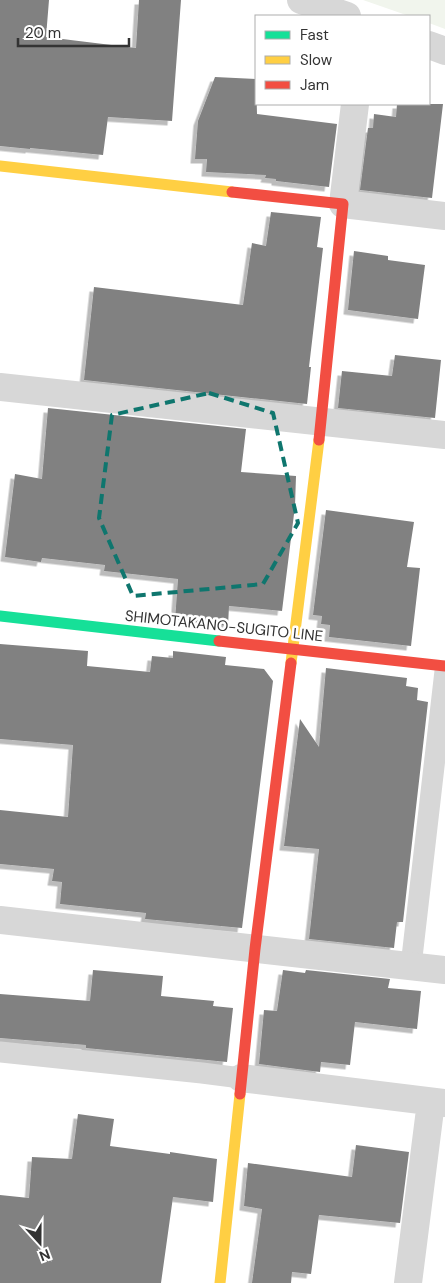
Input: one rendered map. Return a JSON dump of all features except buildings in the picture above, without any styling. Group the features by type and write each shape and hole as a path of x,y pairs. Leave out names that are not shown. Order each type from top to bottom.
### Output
{"street":[{"path":"301,0 344,15"},
{"path":"430,45 445,51"},
{"path":"220,1283 255,950 321,422 355,105"},
{"path":"0,166 445,216"},
{"path":"0,388 445,435"},
{"name":"SHIMOTAKANO-SUGITO LINE","path":"0,616 445,666"},
{"path":"0,920 445,970"},
{"path":"241,1078 438,1102 408,1283"}],"lane":[{"path":"411,966 445,671"},
{"path":"0,1052 241,1078"}],"highlighted area":[{"path":"209,393 273,413 298,523 263,584 133,596 99,518 112,415"}],"shaded area":[{"path":"363,0 445,0 445,29 430,23 430,15 406,15"}],"traffic: fast":[{"path":"0,616 219,641"}],"traffic: slow":[{"path":"0,166 232,192"},
{"path":"291,663 319,440"},
{"path":"220,1283 240,1094"}],"traffic: jam":[{"path":"232,192 343,204 319,440"},
{"path":"219,641 445,666"},
{"path":"240,1094 255,949 291,663"}]}
